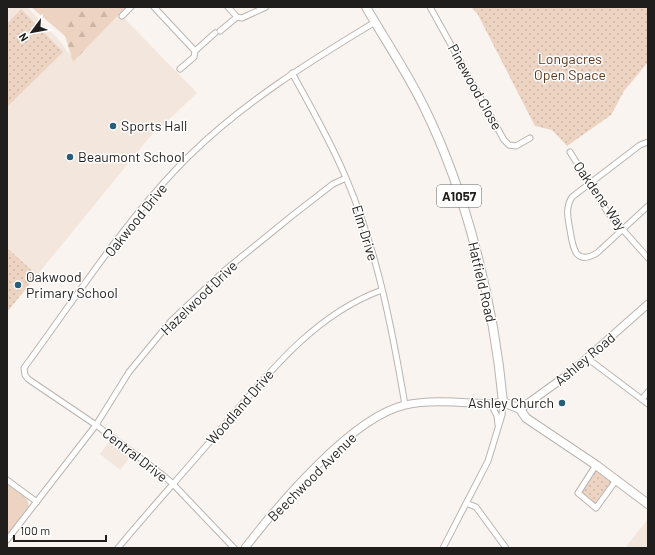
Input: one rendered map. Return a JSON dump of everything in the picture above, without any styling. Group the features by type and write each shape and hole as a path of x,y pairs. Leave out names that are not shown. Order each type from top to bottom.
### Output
{"main road":[{"name":"Hatfield Road","path":"366,7 424,108 442,146 470,231 490,312 503,402"},
{"path":"503,402 520,410 531,421 617,479 648,504"}],"street":[{"path":"122,16 131,7"},
{"path":"154,7 195,51"},
{"path":"228,7 237,17"},
{"path":"180,70 194,57 195,51 237,17 245,17 266,7"},
{"name":"Pinewood Close","path":"430,7 504,140 509,145 516,146 530,138"},
{"name":"Oakwood Drive","path":"25,375 24,368 147,204 189,156 232,118 292,73 375,22"},
{"name":"Elm Drive","path":"292,73 320,123 346,178 364,230 382,290 393,337 405,405"},
{"path":"648,142 640,145 572,197 568,206 573,249 577,255 589,258 623,230 648,206"},
{"name":"Oakdene Way","path":"570,152 608,213 648,258"},
{"name":"Hazelwood Drive","path":"7,540 96,425 129,372 171,321 235,262 293,214 333,184 346,178"},
{"name":"Woodland Drive","path":"118,548 172,483 207,446 269,372 312,332 344,309 382,290"},
{"name":"Ashley Road","path":"520,410 587,358 648,304"},
{"path":"587,358 648,404"},
{"name":"Central Drive","path":"25,375 96,425 172,483 234,548"},
{"path":"642,400 648,392"},
{"path":"443,548 488,461 502,415 503,402"},
{"name":"Beechwood Avenue","path":"246,548 283,502 333,452 366,424 381,415 405,405 429,403 491,404 503,402"},
{"path":"491,404 497,416 497,428"},
{"path":"596,465 578,493 596,508 617,479"},
{"path":"7,480 37,502"},
{"path":"466,503 476,507 506,548"}],"shaded area":[{"name":"Beaumont School","path":"11,7 27,7 58,39 72,57 117,11 197,93 149,138 7,312 7,11"},
{"path":"110,440 131,456 120,470 100,454"},
{"path":"648,519 648,548 625,548 636,534"}],"green space":[{"path":"31,7 65,7 65,36"},
{"path":"65,7 126,7 73,62 65,36"},
{"name":"Longacres Open Space","path":"471,7 648,7 648,62 624,91 611,115 567,146 552,130 535,126 477,13"},
{"path":"21,9 63,52 7,107 7,24"},
{"name":"Oakwood Primary School","path":"7,248 37,275 7,312"},
{"path":"598,468 615,481 596,507 580,494"},
{"path":"7,483 25,497 29,504 29,508 7,535"}],"place":[{"name":"Sports Hall","path":"113,126"},
{"name":"Beaumont School","path":"70,157"},
{"name":"Oakwood Primary School","path":"18,285"},
{"name":"Ashley Church","path":"562,403"}]}
